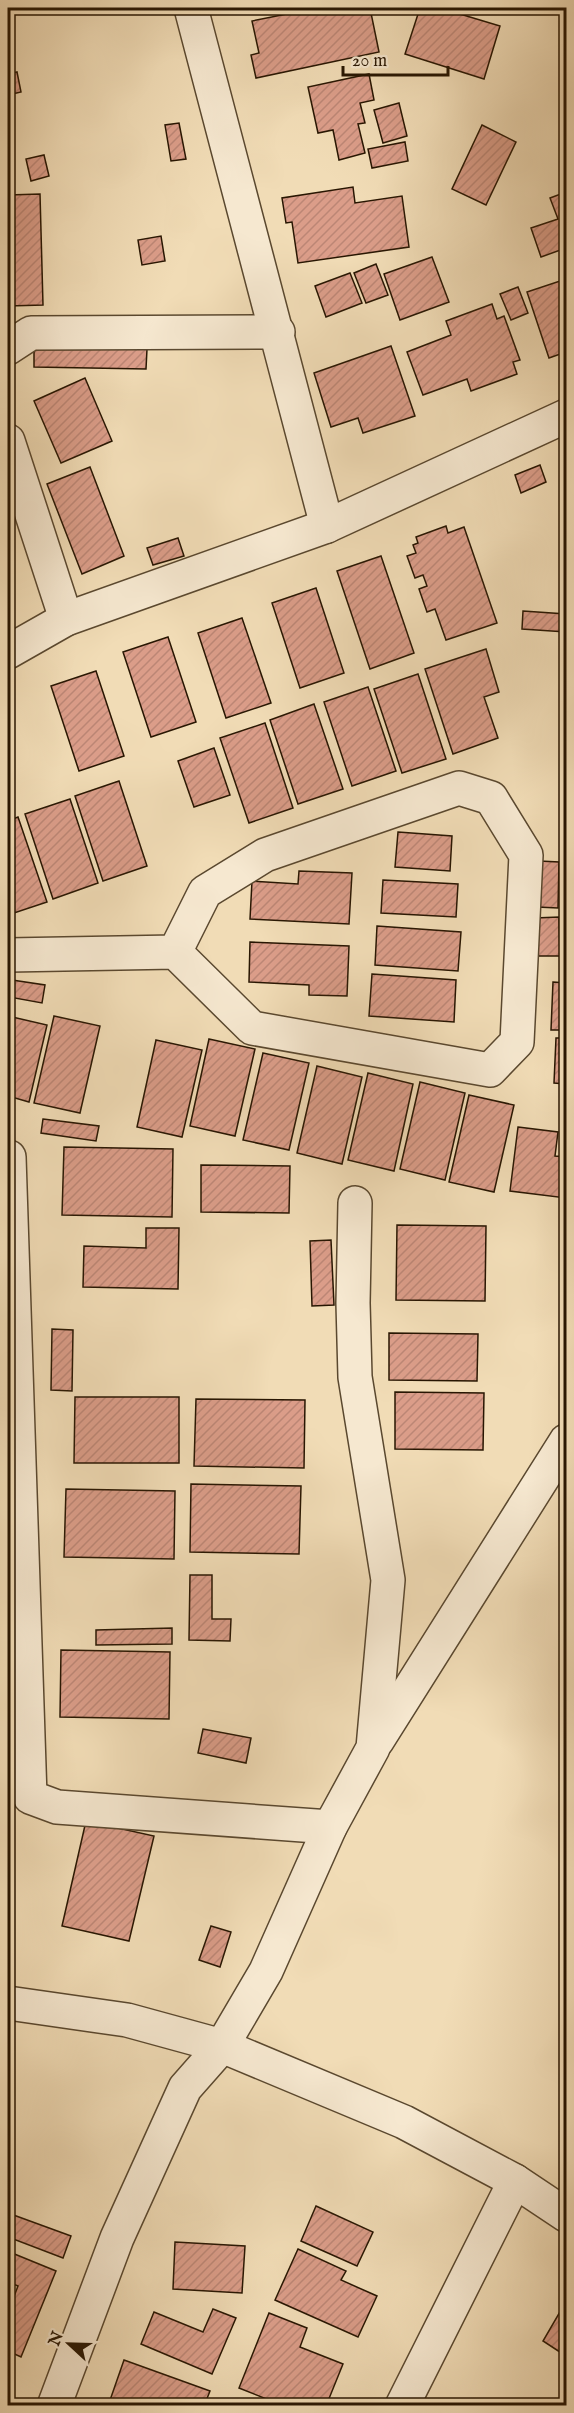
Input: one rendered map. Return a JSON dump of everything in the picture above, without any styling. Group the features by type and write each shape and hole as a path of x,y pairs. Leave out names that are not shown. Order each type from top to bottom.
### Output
{"street":[{"path":"191,8 278,332 327,526"},
{"path":"8,348 31,333 278,332"},
{"path":"8,652 66,619 327,526 567,416"},
{"path":"8,441 66,619"},
{"path":"8,955 175,952 252,1028 490,1070 517,1042 526,855 491,798 459,788 265,855 205,892 175,952"},
{"path":"9,1156 30,1797 57,1807 330,1827"},
{"path":"355,1203 355,1377 388,1580 373,1748"},
{"path":"54,2406 117,2238 185,2088 222,2046 266,1971 330,1827 373,1748 567,1441"},
{"path":"8,2003 127,2020 222,2046 405,2122 516,2181 567,2214"},
{"path":"402,2406 516,2181"}],"building":[{"path":"317,8 341,8 342,13 370,8 379,52 256,78 251,55 259,53 252,21"},
{"path":"420,8 440,8 500,26 484,79 405,54"},
{"path":"17,72 21,92 8,95 8,74"},
{"path":"369,74 374,100 360,103 365,123 358,124 365,153 339,160 333,130 318,133 308,87"},
{"path":"399,103 407,136 383,143 374,110"},
{"path":"179,123 186,159 171,161 165,125"},
{"path":"482,125 516,142 486,205 452,189"},
{"path":"405,142 408,161 372,168 368,149"},
{"path":"44,155 49,176 31,181 26,159"},
{"path":"353,187 355,203 402,196 409,247 298,263 292,222 286,223 282,198"},
{"path":"566,192 566,248 541,257 531,228 558,219 550,198"},
{"path":"40,194 43,305 8,306 8,195"},
{"path":"161,236 165,261 142,265 138,240"},
{"path":"432,257 449,302 400,320 384,274"},
{"path":"376,264 388,295 366,303 354,273"},
{"path":"350,273 362,303 326,317 315,286"},
{"path":"566,279 566,352 549,358 527,292"},
{"path":"518,287 528,313 511,320 500,294"},
{"path":"492,304 497,319 504,316 520,360 513,362 517,374 471,391 467,379 423,395 407,352 451,335 446,321"},
{"path":"391,346 415,416 363,433 358,418 331,427 314,373"},
{"path":"34,347 147,349 146,369 34,367"},
{"path":"85,378 112,441 61,463 34,401"},
{"path":"540,465 546,482 521,493 515,475"},
{"path":"90,467 124,556 82,574 47,484"},
{"path":"446,526 448,533 464,527 497,623 446,640 435,609 427,612 419,589 427,586 423,575 415,578 407,556 416,553 413,545 418,543 416,537"},
{"path":"178,538 184,556 153,565 147,548"},
{"path":"381,556 414,653 370,669 337,571"},
{"path":"316,588 344,673 300,688 272,603"},
{"path":"523,611 566,614 566,632 522,629"},
{"path":"242,618 271,703 226,718 198,633"},
{"path":"168,637 196,722 151,737 123,652"},
{"path":"486,649 499,692 484,697 498,738 453,754 425,669"},
{"path":"96,671 124,756 79,771 51,686"},
{"path":"418,674 446,759 402,773 374,689"},
{"path":"368,687 396,771 352,786 324,702"},
{"path":"314,704 343,789 298,804 270,720"},
{"path":"265,723 293,808 249,823 220,738"},
{"path":"214,748 230,795 194,807 178,761"},
{"path":"119,781 147,866 103,881 75,796"},
{"path":"70,799 98,883 53,899 25,814"},
{"path":"18,817 47,902 8,915 8,821"},
{"path":"398,832 452,836 450,871 395,867"},
{"path":"539,861 559,862 558,908 537,907"},
{"path":"299,871 352,873 349,924 250,919 252,881 298,884"},
{"path":"383,880 458,884 456,917 381,913"},
{"path":"559,917 560,956 536,956 535,918"},
{"path":"377,926 461,932 458,971 375,965"},
{"path":"250,942 349,946 347,996 309,995 309,985 249,982"},
{"path":"372,974 456,980 454,1022 369,1016"},
{"path":"12,980 45,985 42,1003 9,997"},
{"path":"553,982 566,983 566,1030 551,1030"},
{"path":"8,1016 47,1025 29,1102 8,1096"},
{"path":"54,1016 100,1026 80,1113 34,1103"},
{"path":"556,1038 566,1038 566,1084 554,1083"},
{"path":"209,1039 255,1049 235,1136 190,1126"},
{"path":"156,1040 202,1050 182,1137 137,1127"},
{"path":"263,1053 309,1063 289,1150 243,1140"},
{"path":"317,1066 362,1077 342,1164 297,1153"},
{"path":"368,1073 413,1084 394,1171 348,1160"},
{"path":"420,1082 465,1093 445,1180 400,1169"},
{"path":"469,1095 514,1105 494,1192 449,1182"},
{"path":"43,1119 99,1126 96,1141 41,1133"},
{"path":"518,1127 558,1132 555,1156 566,1157 564,1175 566,1198 510,1191"},
{"path":"64,1147 173,1149 172,1217 62,1215"},
{"path":"201,1165 290,1166 289,1213 201,1212"},
{"path":"397,1225 486,1226 485,1301 396,1300"},
{"path":"146,1228 179,1228 178,1289 83,1287 84,1246 146,1248"},
{"path":"331,1240 334,1305 312,1306 310,1241"},
{"path":"52,1329 73,1330 72,1391 51,1390"},
{"path":"389,1333 478,1334 477,1381 389,1380"},
{"path":"395,1392 484,1393 483,1450 395,1449"},
{"path":"75,1397 179,1397 179,1463 74,1463"},
{"path":"196,1399 305,1400 304,1468 194,1466"},
{"path":"191,1484 301,1486 299,1554 190,1552"},
{"path":"66,1489 175,1491 174,1559 64,1557"},
{"path":"190,1575 212,1575 212,1619 231,1619 230,1641 189,1640"},
{"path":"172,1628 172,1644 96,1645 96,1630"},
{"path":"61,1650 170,1652 169,1719 60,1717"},
{"path":"203,1729 251,1738 246,1763 198,1753"},
{"path":"86,1821 154,1836 129,1941 62,1926"},
{"path":"211,1926 231,1932 220,1967 199,1960"},
{"path":"316,2206 373,2232 357,2266 301,2241"},
{"path":"8,2213 71,2236 63,2258 8,2237"},
{"path":"175,2242 245,2246 242,2293 173,2289"},
{"path":"298,2249 346,2271 341,2280 377,2296 358,2337 275,2300"},
{"path":"12,2253 56,2271 21,2357 8,2351 8,2338 12,2326 8,2324 8,2312 18,2286 8,2282 8,2265"},
{"path":"213,2309 236,2318 212,2374 141,2344 154,2312 203,2332"},
{"path":"561,2310 566,2313 566,2356 543,2341"},
{"path":"269,2313 307,2328 300,2347 343,2364 326,2406 284,2406 239,2388"},
{"path":"124,2360 210,2391 204,2406 108,2406"}]}
